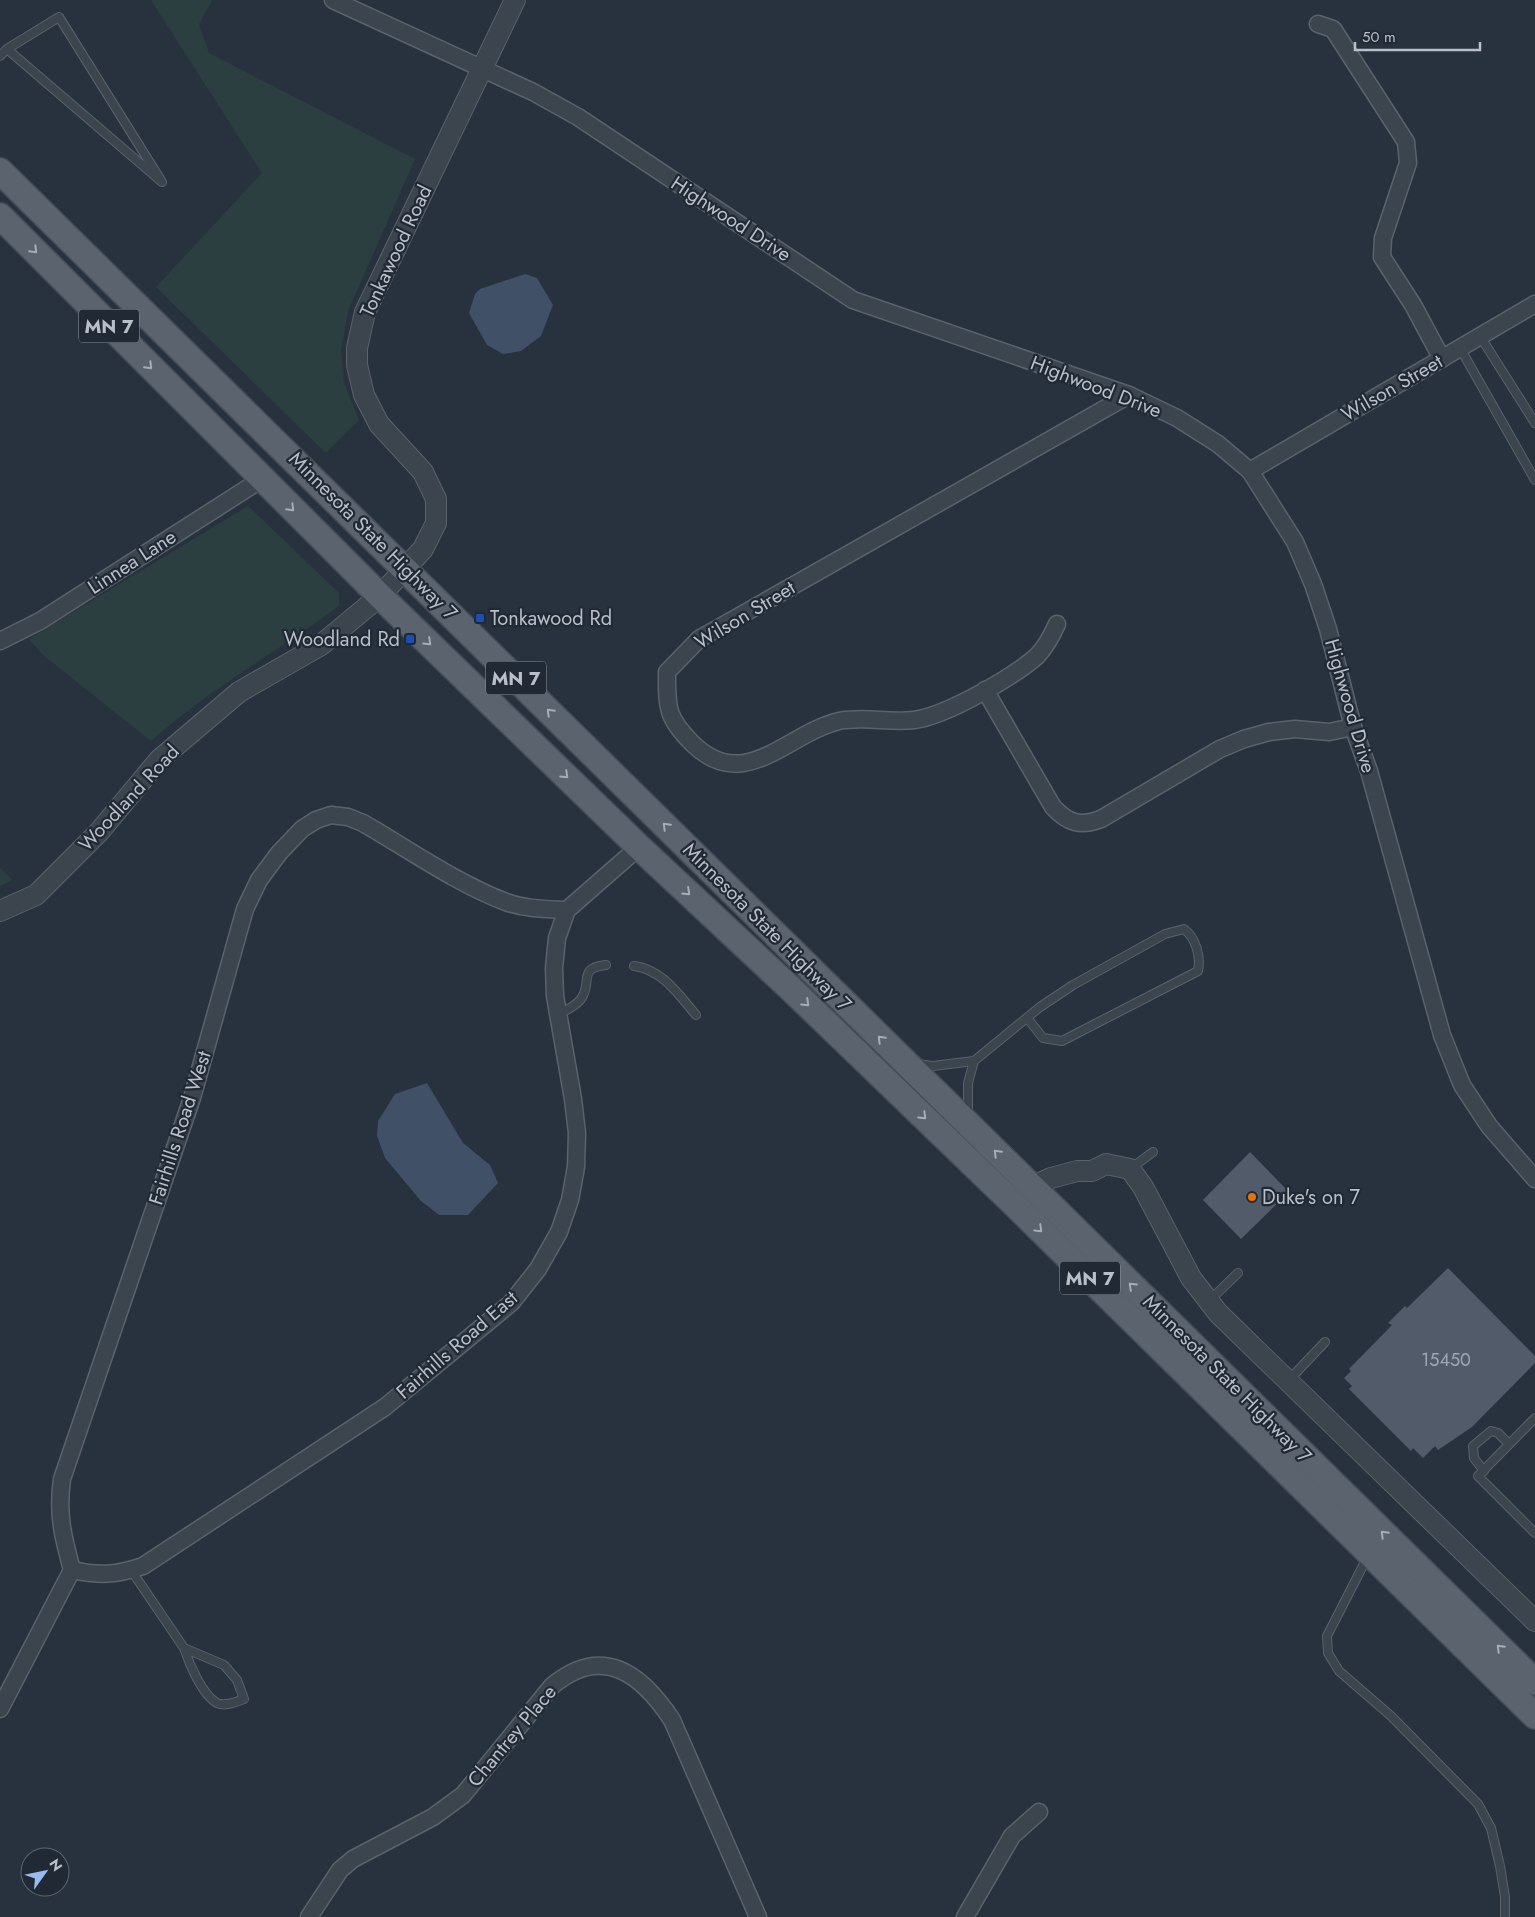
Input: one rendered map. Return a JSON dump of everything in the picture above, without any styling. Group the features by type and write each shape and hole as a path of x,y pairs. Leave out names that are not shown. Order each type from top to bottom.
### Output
{"main road":[{"name":"Minnesota State Highway 7","path":"0,171 407,569 1535,1682"},
{"name":"Minnesota State Highway 7","path":"0,216 380,596 639,847 790,988 1014,1204 1535,1716"}],"street":[{"name":"Highwood Drive","path":"333,0 533,92 578,117 853,300 1129,395 1177,418 1218,444 1250,471 1295,542 1313,584 1328,629 1353,727 1369,771 1442,1035 1455,1068 1462,1085 1488,1126 1535,1179"},
{"name":"Tonkawood Road","path":"380,596 407,569 432,534 437,510 436,499 423,472 389,436 370,408 360,381 357,365 357,348 365,312 515,0"},
{"path":"1318,24 1333,29 1406,142 1408,164 1384,238 1382,257 1412,305 1442,359"},
{"name":"Wilson Street","path":"1250,471 1535,304"},
{"name":"Wilson Street","path":"1057,624 1038,655 984,690 938,714 913,720 863,718 838,722 814,730 771,754 747,763 731,764 704,755 676,727 667,703 667,672 699,640 1129,395"},
{"name":"Linnea Lane","path":"0,641 40,621 262,479"},
{"name":"Woodland Road","path":"0,911 36,895 99,832 159,760 239,692 321,645 380,596"},
{"path":"984,690 1053,807 1062,817 1074,824 1087,824 1101,819 1220,749 1244,739 1269,732 1295,729 1329,732 1353,727"},
{"name":"Fairhills Road West","path":"72,1570 60,1527 59,1503 62,1479 192,1098 245,909 259,880 279,853 302,828 316,820 332,815 348,817 363,823 479,890 507,902 537,908 567,910"},
{"name":"Fairhills Road East","path":"72,1570 95,1575 120,1573 143,1566 385,1407 510,1303 538,1270 559,1232 570,1200 576,1167 577,1133 558,1015 554,968 557,938 567,910 639,847"},
{"path":"1032,1187 1051,1178 1077,1171 1092,1171 1106,1164 1130,1169 1143,1187 1191,1278 1218,1313 1535,1621"},
{"path":"0,1709 72,1570"},
{"name":"Chantrey Place","path":"309,1917 340,1870 353,1859 432,1817 463,1795 552,1686 567,1673 583,1667 605,1666 625,1672 643,1684 660,1702 672,1720 758,1917"},
{"path":"965,1917 1012,1836 1039,1812"}],"lane":[{"path":"0,56 7,49 59,17 162,182 7,49"},
{"path":"1480,336 1535,423"},
{"path":"1460,348 1535,480"},
{"path":"905,1062 933,1066 974,1061 1028,1019 1040,1007 1074,985 1165,934 1184,929 1189,932 1196,944 1200,962 1198,971 1062,1041 1043,1038 1028,1019"},
{"path":"558,1015 581,999 588,972 592,968 606,965"},
{"path":"634,966 658,974 696,1015"},
{"path":"968,1124 968,1083 974,1061"},
{"path":"1130,1169 1153,1152"},
{"path":"1209,1301 1238,1273"},
{"path":"1288,1381 1325,1342"},
{"path":"1535,1418 1478,1476 1535,1533"},
{"path":"1484,1471 1472,1452 1473,1446 1491,1431 1498,1433 1509,1444"},
{"path":"1370,1554 1327,1636 1328,1653 1339,1670 1391,1716 1478,1804 1491,1828 1498,1856 1505,1897 1505,1917"},
{"path":"131,1570 184,1648 190,1666 204,1689 216,1702 227,1704 244,1699 237,1680 224,1665 184,1648"}],"green space":[{"path":"151,0 212,0 199,24 209,53 415,159 348,311 341,351 344,383 359,420 326,453 156,287 262,173"},
{"path":"248,506 339,593 339,606 196,704 151,741 43,655 29,639"},
{"path":"0,867 12,880 0,886"}],"water":[{"path":"525,274 537,278 553,305 541,336 521,351 503,354 487,345 469,313 475,294 480,289"},
{"path":"427,1083 463,1143 490,1165 498,1183 468,1215 439,1215 421,1201 385,1158 377,1136 378,1121 395,1094"}],"building":[{"path":"1250,1152 1289,1192 1241,1239 1203,1200"},
{"path":"1448,1268 1535,1356 1535,1363 1472,1427 1438,1450 1435,1446 1423,1458 1413,1448 1411,1451 1349,1389 1352,1386 1344,1378 1351,1371 1349,1369 1392,1325 1388,1323 1405,1306 1407,1308"}],"place":[{"name":"Tonkawood Rd","path":"480,618"},
{"name":"Woodland Rd","path":"410,639"},
{"name":"Duke's on 7","path":"1252,1197"}]}
